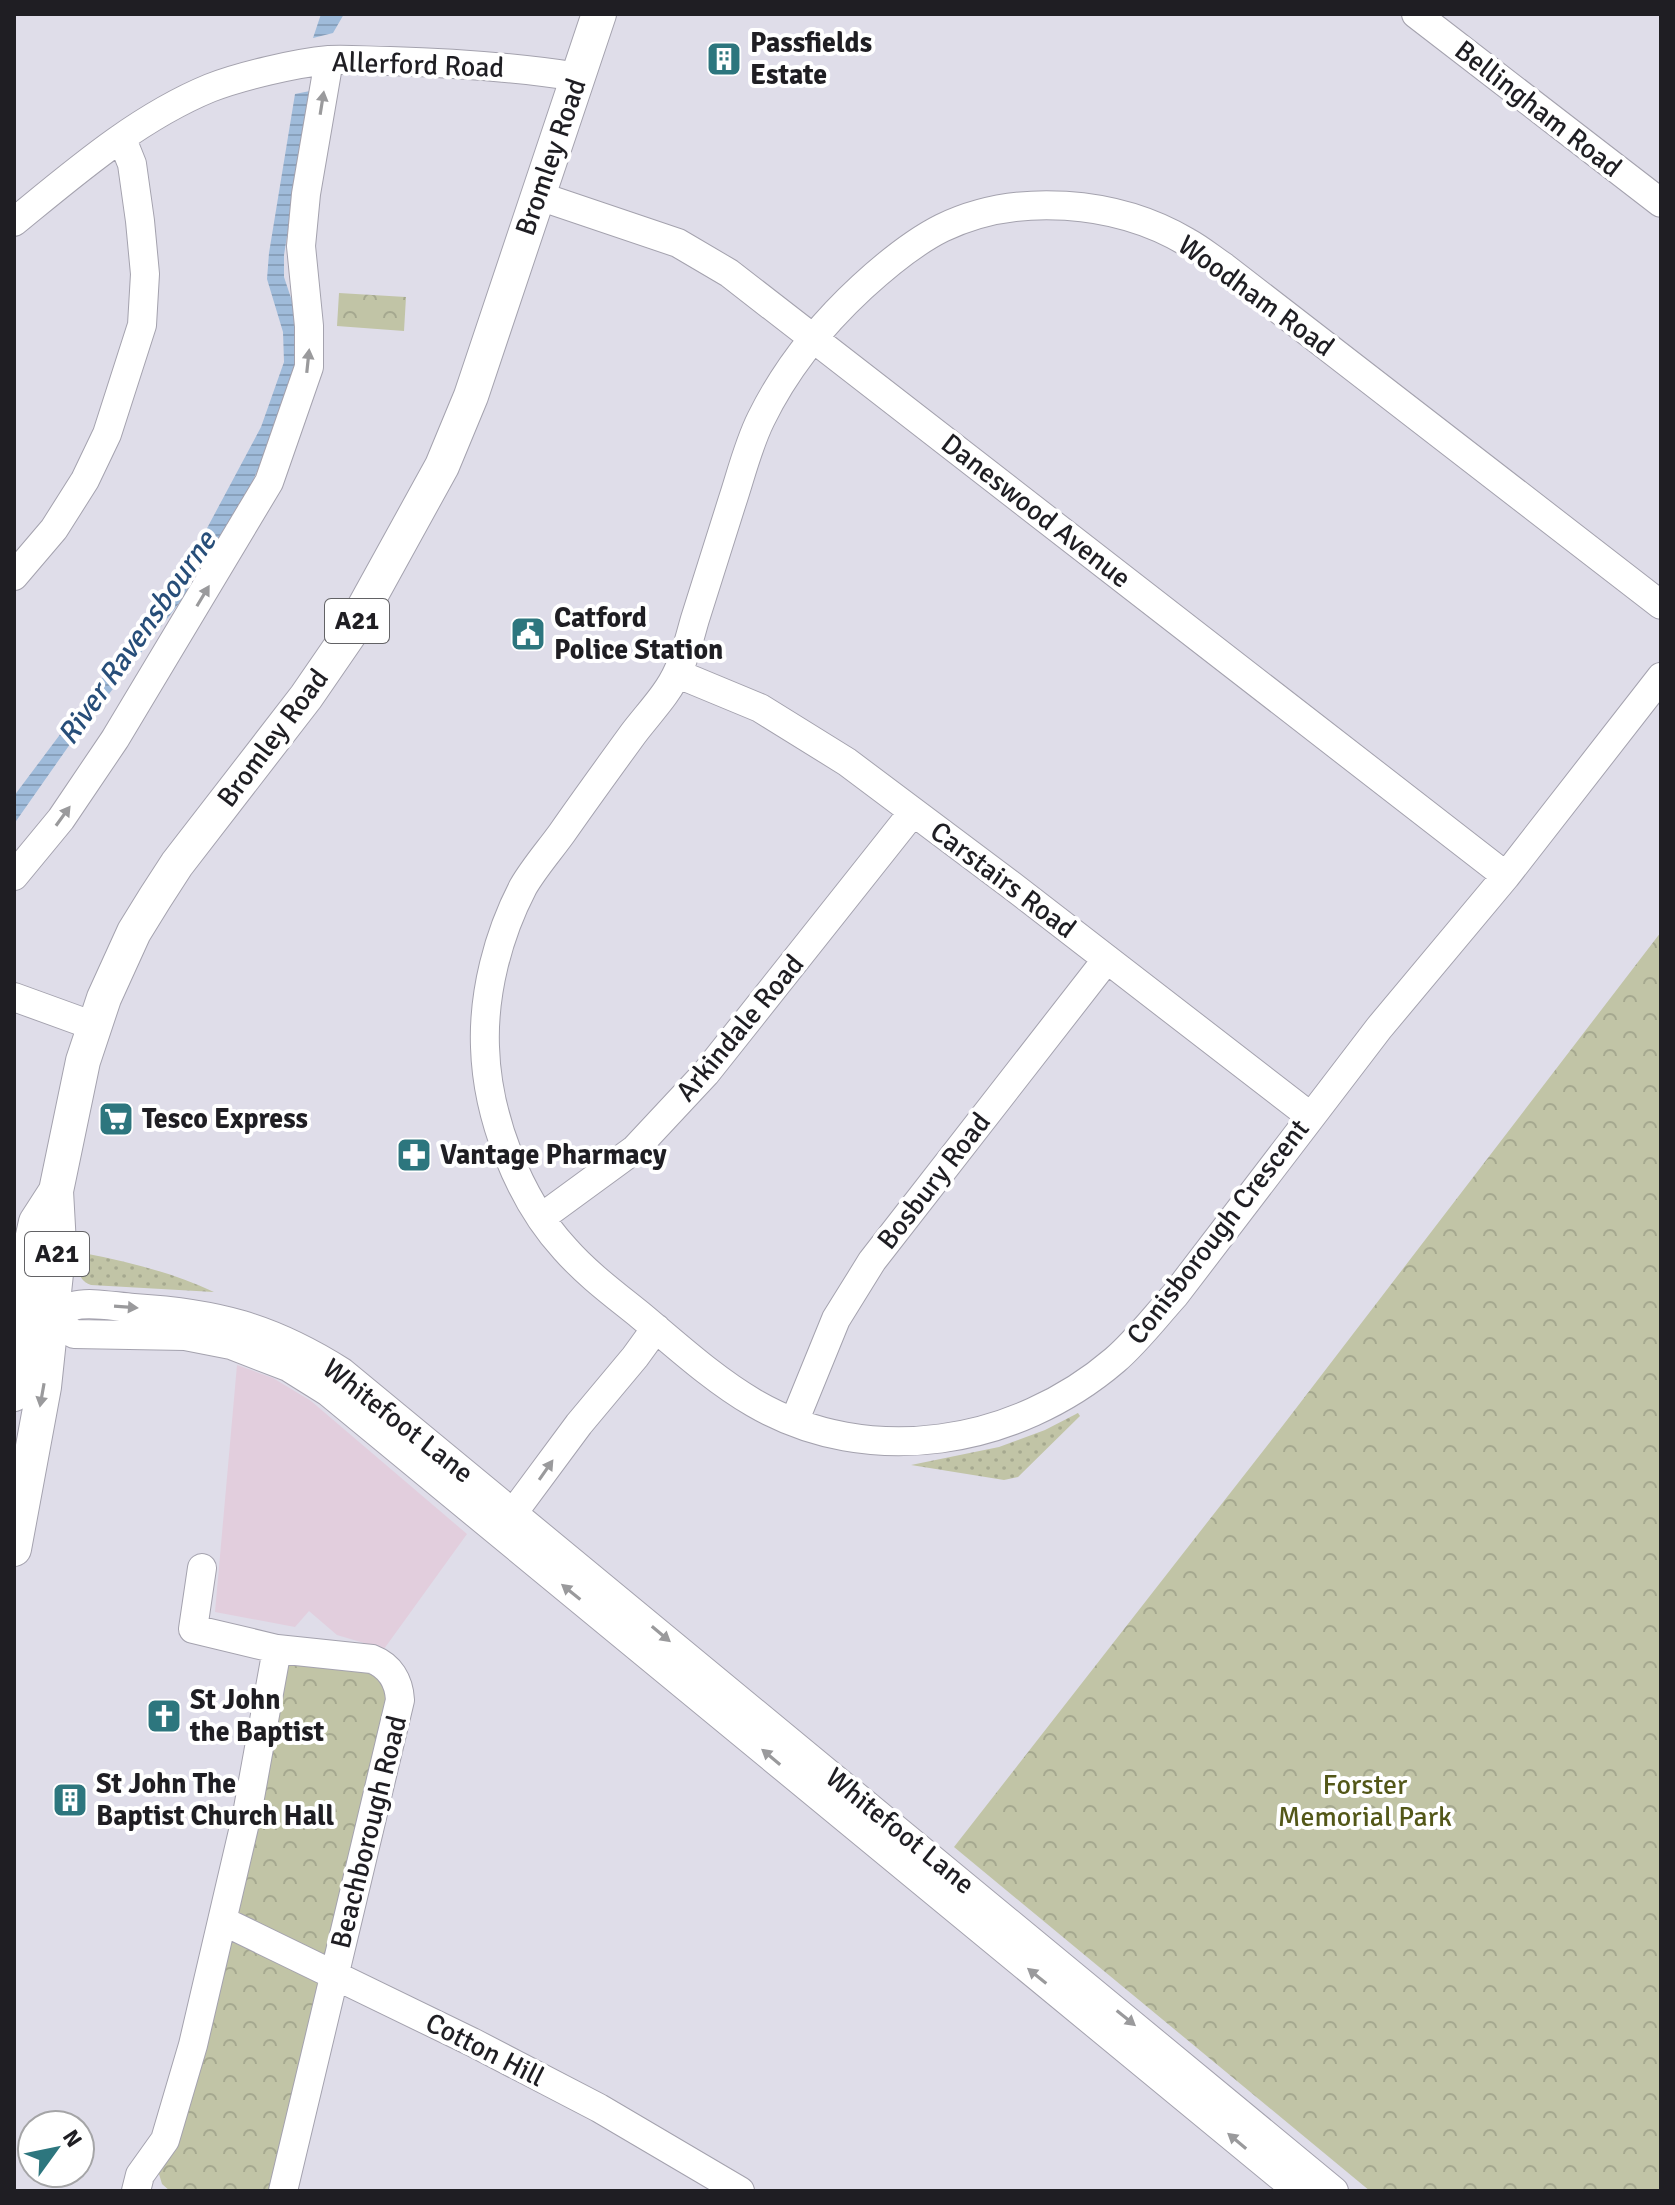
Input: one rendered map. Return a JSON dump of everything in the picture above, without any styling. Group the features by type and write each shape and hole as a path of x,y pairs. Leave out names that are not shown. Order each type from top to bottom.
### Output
{"main road":[{"name":"Bromley Road","path":"14,1394 36,1222 56,1191 79,1076 94,1026 118,965 155,898 329,665 364,610 424,501 458,431 599,14"},
{"name":"Bromley Road","path":"14,1549 44,1387 25,1321"}],"street":[{"name":"Bellingham Road","path":"1416,14 1661,203"},
{"name":"Allerford Road","path":"14,222 72,174 168,109 212,87 268,72 329,60 447,62 525,68 578,77"},
{"path":"14,876 61,819 115,739 269,482 309,367 309,326 301,246 306,194 329,60"},
{"path":"14,576 54,529 90,468 107,434 142,325 145,274 140,221 132,164 122,139"},
{"name":"Daneswood Avenue","path":"539,196 654,233 704,256 815,337 1093,558 1506,876"},
{"name":"Woodham Road","path":"815,337 849,299 889,263 944,227 990,211 1016,207 1086,209 1119,214 1185,241 1224,267 1661,605"},
{"name":"Conisborough Crescent","path":"815,337 759,423 678,674 525,884 504,929 485,1027 489,1086 508,1160 560,1245 656,1328 742,1395 794,1422 824,1433 852,1438 923,1442 989,1430 1056,1401 1114,1361 1175,1295 1379,1028 1506,876 1661,677"},
{"name":"Carstairs Road","path":"678,674 746,701 847,762 1310,1116"},
{"name":"Arkindale Road","path":"542,1217 635,1149 706,1073 913,812"},
{"name":"Bosbury Road","path":"794,1422 836,1319 872,1261 1107,959"},
{"path":"14,997 94,1026"},
{"name":"Whitefoot Lane","path":"25,1321 72,1306 187,1311 250,1325 278,1336 342,1372 507,1522 1298,2191"},
{"path":"507,1522 579,1424 656,1328"},
{"name":"Whitefoot Lane","path":"507,1522 1334,2191"},
{"path":"136,2191 140,2175 165,2140 193,2045 247,1814 277,1649 193,1629 202,1568"},
{"name":"Beachborough Road","path":"277,1649 372,1659 391,1672 400,1690 397,1715 283,2191"},
{"name":"Cotton Hill","path":"223,1921 472,2042 599,2108 740,2191"}],"shaded area":[{"path":"237,1365 273,1378 311,1401 467,1534 384,1649 337,1635 309,1611 295,1627 215,1612"}],"green space":[{"path":"339,293 406,297 404,331 337,326"},
{"name":"Forster Memorial Park","path":"1661,932 1661,2191 1370,2191 954,1847 1284,1424"},
{"path":"83,1253 150,1268 214,1292 91,1285 80,1276"},
{"path":"1078,1413 1080,1416 1018,1477 1004,1480 911,1465 999,1447 1045,1430"},
{"path":"281,1662 374,1670 391,1695 275,2191 170,2191 162,2184 159,2174"}],"water":[{"path":"321,14 344,14 333,33 313,38"},
{"name":"River Ravensbourne","path":"310,91 284,255 284,277 293,304 299,366 275,432 244,500 204,571 68,747 14,824 14,796 189,562 261,427 284,362 283,332 267,279 269,253 295,94"}],"place":[{"name":"Passfields Estate","path":"724,59"},
{"name":"Catford Police Station","path":"528,634"},
{"name":"Tesco Express","path":"116,1119"},
{"name":"Vantage Pharmacy","path":"414,1155"},
{"name":"St John the Baptist","path":"164,1716"},
{"name":"St John The Baptist Church Hall","path":"70,1800"}]}
